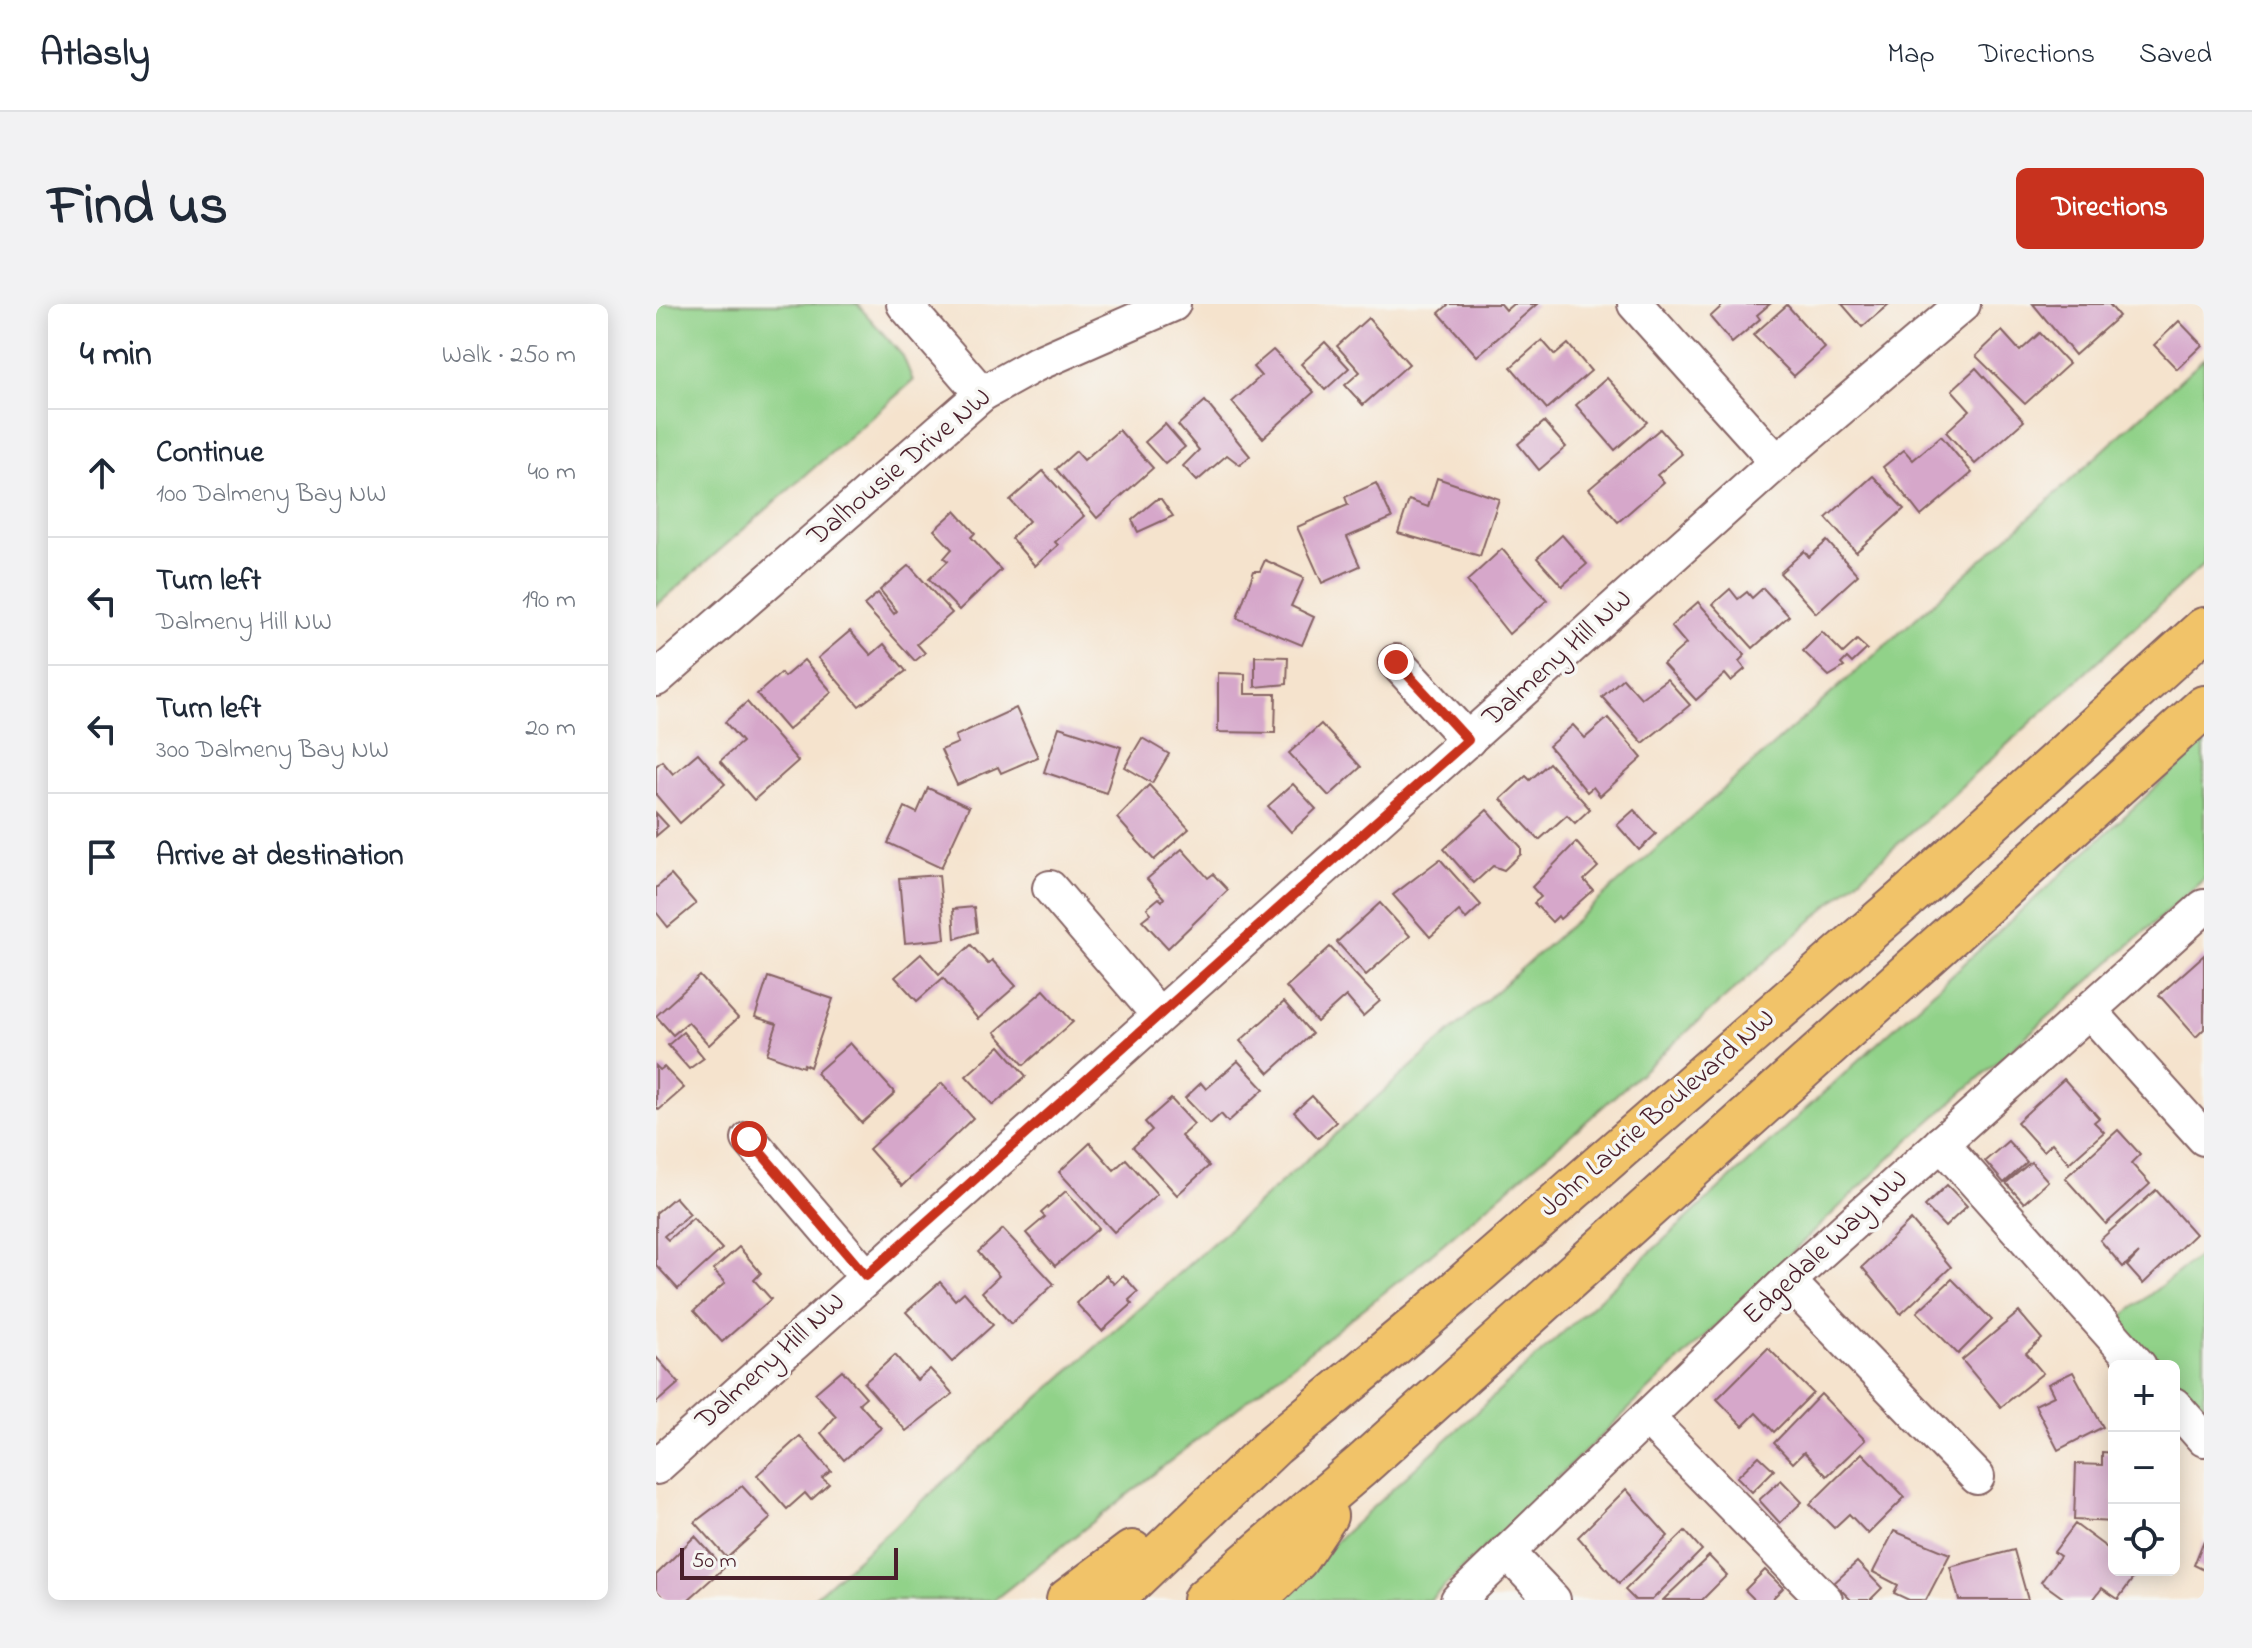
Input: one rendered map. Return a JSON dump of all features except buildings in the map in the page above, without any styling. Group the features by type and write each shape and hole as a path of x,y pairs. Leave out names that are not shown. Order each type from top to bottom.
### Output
{"main road":[{"name":"John Laurie Boulevard NW","path":"1112,1600 1274,1445 1420,1323 1920,886 2204,629"},
{"path":"1204,1600 1361,1466 2204,707"},
{"path":"1068,1600 1274,1445"},
{"path":"1254,1600 1297,1559 1361,1466"}],"street":[{"path":"904,304 982,394"},
{"name":"Dalhousie Drive NW","path":"656,679 982,394 1036,364 1173,304"},
{"path":"1635,304 1777,462"},
{"name":"Dalmeny Hill NW","path":"656,1467 1777,462 1963,304"},
{"path":"1396,662 1468,740"},
{"path":"1050,888 1158,1014"},
{"name":"Edgedale Way NW","path":"1458,1600 1788,1281 2204,907"},
{"path":"2089,1010 2204,1138"},
{"path":"749,1139 866,1276"},
{"path":"1941,1143 2134,1360"},
{"path":"1788,1281 1977,1477"},
{"path":"2180,1412 2204,1439"},
{"path":"1647,1418 1825,1600"},
{"path":"1507,1552 1553,1600"}],"green space":[{"path":"656,304 857,304 903,356 913,381 656,606"},
{"path":"2204,358 2204,564 1928,817 1580,1127 1410,1272 994,1600 811,1600 2049,500"},
{"path":"2204,743 2204,879 1910,1139 1430,1600 1272,1600"},
{"path":"2204,1252 2204,1415 2180,1390 2180,1360 2151,1360 2115,1322"}],"route":[{"path":"749,1139 866,1276 1468,740 1396,662"}]}
